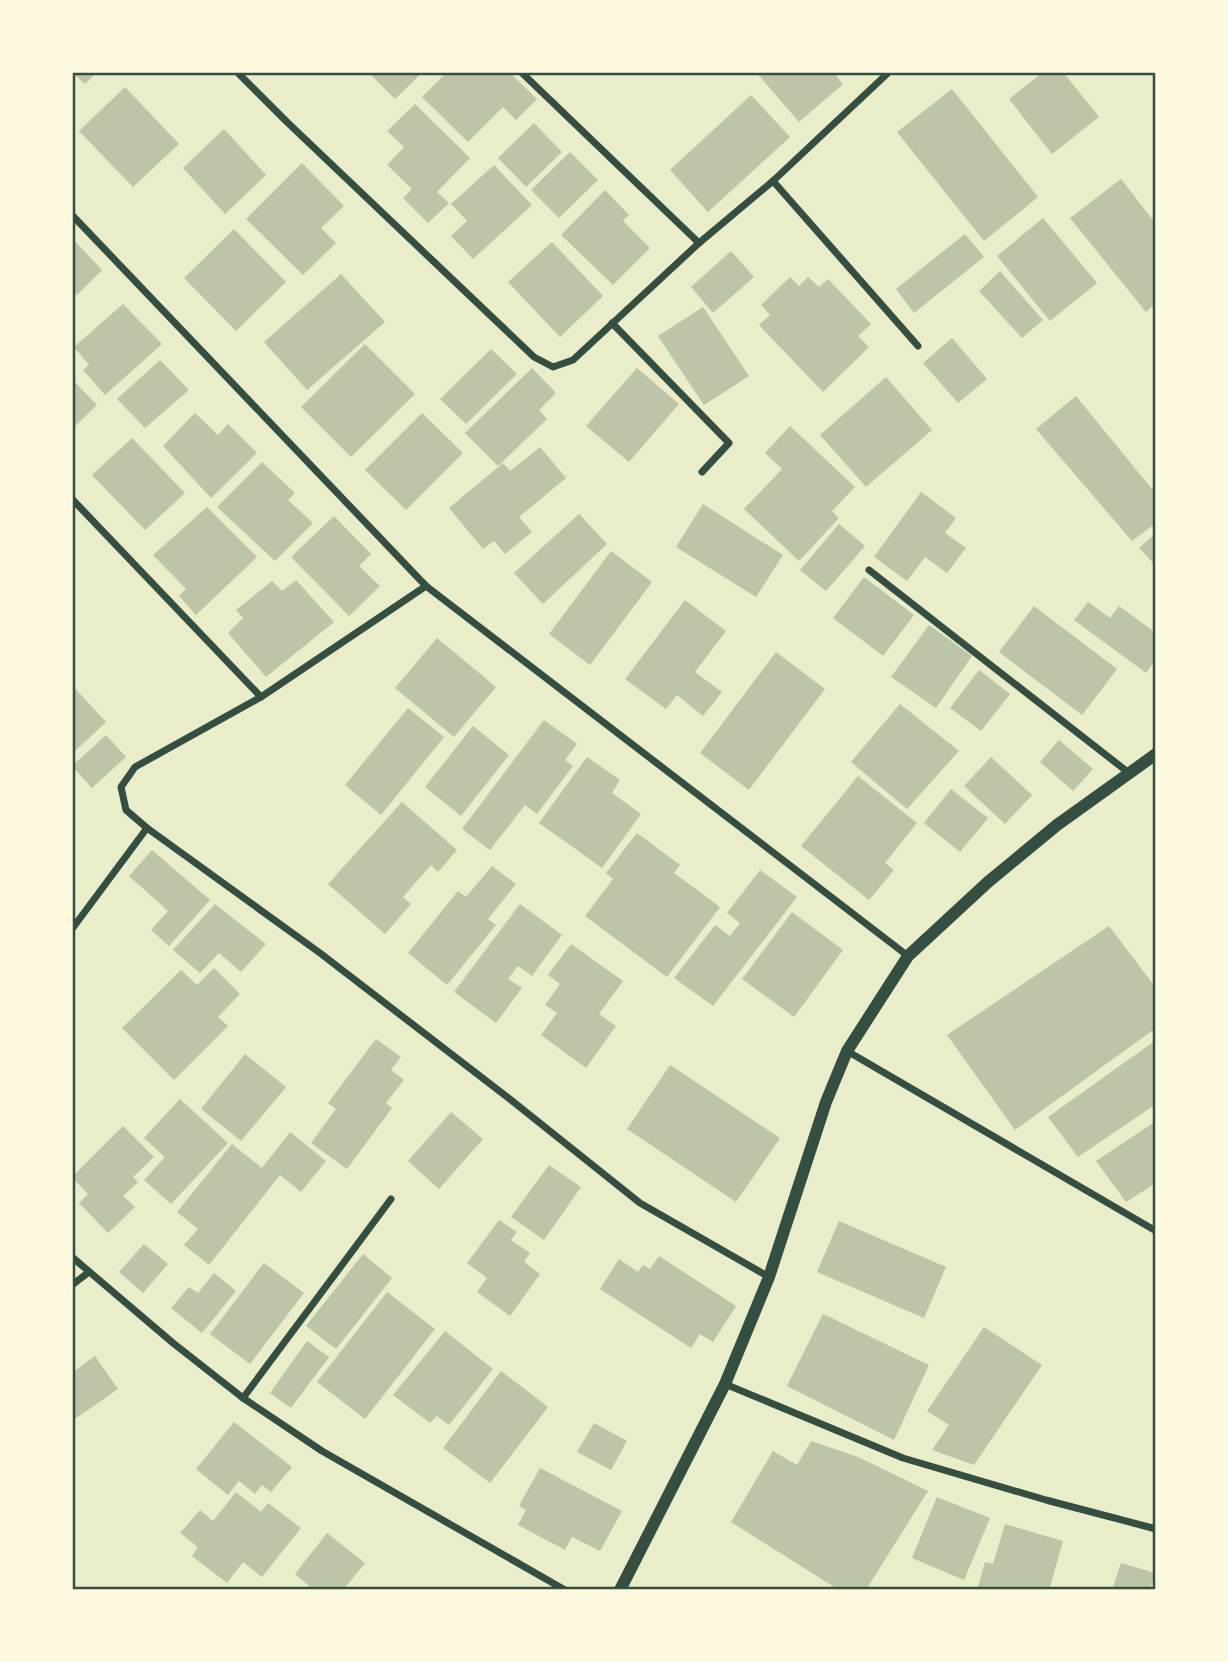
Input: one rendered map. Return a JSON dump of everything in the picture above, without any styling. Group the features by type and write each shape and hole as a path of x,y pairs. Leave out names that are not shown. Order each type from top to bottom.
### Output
{"street":[{"path":"237,72 534,357 553,366 573,360 699,243 773,181 889,72"},
{"path":"521,72 699,243"},
{"path":"773,181 918,346"},
{"path":"72,215 426,586 908,956"},
{"path":"612,323 729,443 702,472"},
{"path":"72,499 261,697"},
{"path":"869,570 1129,773"},
{"path":"426,586 261,697 135,767 121,787 126,810 320,953 640,1203 769,1277"},
{"path":"620,1590 725,1384 769,1277 826,1102 847,1051 908,956 1057,825 1156,754"},
{"path":"72,929 147,828"},
{"path":"847,1051 1156,1231"},
{"path":"243,1398 391,1199"},
{"path":"72,1257 243,1398 322,1451 565,1590"},
{"path":"72,1285 89,1272"},
{"path":"725,1384 904,1458 1156,1530"}],"building":[{"path":"72,72 97,72 85,84"},
{"path":"423,72 395,99 370,74"},
{"path":"447,72 509,72 537,99 516,120 503,107 468,142 422,97"},
{"path":"756,72 833,72 843,84 799,122"},
{"path":"1043,72 1063,72 1099,117 1052,154 1009,99"},
{"path":"125,87 179,144 133,187 79,131"},
{"path":"952,89 1038,197 984,241 897,132"},
{"path":"751,95 790,137 708,212 670,170"},
{"path":"415,104 470,158 437,192 449,203 428,223 403,198 412,189 387,165 404,147 387,131"},
{"path":"534,123 562,152 526,187 498,158"},
{"path":"224,129 266,175 225,214 183,168"},
{"path":"570,152 598,180 559,218 531,190"},
{"path":"302,163 344,206 321,228 336,243 303,275 246,219"},
{"path":"494,165 532,205 473,259 451,236 467,221 451,204"},
{"path":"1121,179 1156,224 1156,303 1146,312 1070,218"},
{"path":"605,190 629,215 623,221 650,248 613,285 561,235"},
{"path":"1043,218 1097,283 1050,321 997,256"},
{"path":"234,229 286,282 236,331 184,278"},
{"path":"965,234 984,257 914,313 896,289"},
{"path":"72,238 102,270 77,295 72,289"},
{"path":"552,242 603,296 560,337 508,282"},
{"path":"731,251 754,277 713,313 691,287"},
{"path":"1000,271 1043,320 1022,338 979,291"},
{"path":"341,274 385,322 307,390 264,342"},
{"path":"790,277 799,286 808,277 819,287 828,279 871,324 858,336 869,347 823,392 759,325 770,315 761,305"},
{"path":"123,304 162,344 105,395 83,370 89,365 74,347"},
{"path":"703,307 749,376 704,405 658,336"},
{"path":"952,338 987,379 958,403 923,363"},
{"path":"365,344 415,394 351,457 301,407"},
{"path":"491,349 517,374 466,424 440,399"},
{"path":"160,360 189,390 145,428 117,399"},
{"path":"532,368 556,393 539,410 547,419 498,466 465,433"},
{"path":"637,368 679,404 629,462 586,426"},
{"path":"886,377 932,430 866,487 820,435"},
{"path":"72,379 97,405 72,429"},
{"path":"1076,396 1156,494 1156,523 1132,541 1036,429"},
{"path":"195,413 218,435 228,424 257,453 211,498 163,446"},
{"path":"422,413 463,453 406,510 365,470"},
{"path":"790,426 855,487 832,511 839,518 799,561 744,509 782,469 765,453"},
{"path":"132,438 185,493 145,530 92,475"},
{"path":"540,447 566,478 519,517 532,532 505,554 494,541 483,549 449,508 503,463 510,471"},
{"path":"262,462 295,493 288,500 313,523 275,561 217,507"},
{"path":"921,492 956,518 945,533 966,548 947,573 925,557 907,581 874,557"},
{"path":"703,504 783,555 756,597 676,547"},
{"path":"207,507 257,557 196,615 179,596 186,589 153,555"},
{"path":"579,514 607,544 543,604 514,573"},
{"path":"334,516 371,554 359,566 380,586 349,616 291,557"},
{"path":"839,524 865,546 826,591 800,570"},
{"path":"1156,533 1156,566 1139,548"},
{"path":"611,551 652,582 590,665 549,634"},
{"path":"864,577 914,615 883,656 833,618"},
{"path":"296,580 334,622 266,677 228,633 243,618 236,610 272,581 282,591"},
{"path":"685,600 726,631 695,672 722,692 703,716 677,695 666,709 625,679"},
{"path":"1088,602 1110,618 1119,606 1156,633 1156,659 1146,673 1074,620"},
{"path":"1034,606 1117,669 1082,715 999,652"},
{"path":"929,625 972,656 936,708 891,677"},
{"path":"437,638 496,687 454,737 395,688"},
{"path":"776,652 825,689 749,790 700,753"},
{"path":"979,670 1010,694 981,731 950,708"},
{"path":"72,685 106,722 72,754"},
{"path":"900,704 959,751 907,809 851,762"},
{"path":"408,708 444,737 381,815 345,785"},
{"path":"544,720 577,744 565,760 573,766 537,814 525,805 490,850 462,829"},
{"path":"473,726 509,755 461,816 425,787"},
{"path":"106,735 126,757 92,788 72,766"},
{"path":"1059,740 1093,769 1073,791 1040,762"},
{"path":"587,757 620,780 612,793 641,814 602,868 539,823"},
{"path":"991,757 1032,795 1005,824 964,786"},
{"path":"858,776 917,823 885,863 894,870 869,900 801,846"},
{"path":"951,789 988,818 960,852 924,823"},
{"path":"402,802 457,850 438,872 431,865 403,897 411,904 385,934 328,884"},
{"path":"637,833 680,865 674,873 720,907 667,977 585,916 613,879 606,873"},
{"path":"152,850 210,900 169,946 151,930 168,911 129,876"},
{"path":"492,866 516,884 488,919 496,925 447,985 408,953 458,891 466,897"},
{"path":"760,870 797,897 713,1006 674,978 715,925 730,936 740,923 727,913"},
{"path":"215,904 266,944 241,972 219,953 200,973 173,950"},
{"path":"520,904 562,935 532,976 518,966 508,979 522,988 496,1023 454,992"},
{"path":"792,912 843,950 794,1017 742,979"},
{"path":"1109,926 1156,988 1156,1028 1015,1130 947,1035"},
{"path":"571,944 623,981 599,1014 616,1026 586,1068 541,1035 557,1013 545,1005 560,984 548,975"},
{"path":"214,968 240,994 218,1017 228,1026 174,1080 122,1028 181,970 197,985"},
{"path":"376,1039 401,1057 391,1070 404,1080 386,1103 392,1108 347,1169 311,1143 336,1109 328,1103"},
{"path":"1156,1040 1156,1104 1078,1157 1048,1117"},
{"path":"245,1054 286,1087 241,1141 201,1109"},
{"path":"670,1065 780,1138 736,1202 627,1129"},
{"path":"180,1099 228,1143 171,1204 144,1180 165,1157 144,1138"},
{"path":"451,1112 483,1139 439,1189 408,1161"},
{"path":"1156,1121 1156,1183 1126,1202 1096,1161"},
{"path":"123,1126 154,1157 133,1177 138,1182 123,1196 135,1207 108,1233 79,1203 88,1194 72,1177"},
{"path":"290,1132 326,1161 301,1192 280,1175 209,1265 184,1245 198,1229 177,1212 232,1144 262,1168"},
{"path":"549,1165 581,1187 544,1240 511,1217"},
{"path":"499,1220 517,1232 511,1240 530,1253 524,1262 540,1274 510,1316 477,1292 487,1278 467,1263"},
{"path":"839,1221 946,1267 924,1318 817,1272"},
{"path":"144,1244 168,1264 143,1293 119,1272"},
{"path":"363,1254 392,1278 336,1349 306,1326"},
{"path":"659,1256 736,1306 713,1342 700,1334 691,1348 600,1289 619,1259 638,1272 643,1265 650,1269"},
{"path":"264,1263 304,1293 250,1364 210,1334"},
{"path":"214,1273 236,1291 202,1333 171,1308 189,1287 198,1293"},
{"path":"387,1292 435,1329 365,1419 317,1382"},
{"path":"823,1314 929,1365 894,1440 787,1386"},
{"path":"984,1327 1042,1365 974,1465 932,1450 949,1425 927,1411"},
{"path":"445,1331 493,1369 449,1425 437,1416 430,1423 393,1395"},
{"path":"307,1341 329,1357 291,1408 270,1393"},
{"path":"95,1356 118,1389 72,1421 72,1364 76,1370"},
{"path":"501,1371 548,1407 490,1483 443,1448"},
{"path":"234,1422 292,1467 271,1492 262,1485 255,1494 239,1481 228,1495 196,1469"},
{"path":"594,1423 627,1441 611,1470 577,1452"},
{"path":"811,1441 858,1457 928,1491 866,1590 839,1590 731,1522 773,1451 797,1465"},
{"path":"540,1468 622,1511 600,1551 572,1537 565,1550 518,1525 526,1510 519,1506"},
{"path":"236,1492 261,1512 268,1503 301,1528 262,1577 243,1562 227,1583 192,1556 198,1547 180,1533 200,1510 213,1521"},
{"path":"937,1497 990,1518 964,1580 912,1558"},
{"path":"1005,1524 1063,1541 1049,1590 977,1590 985,1562 993,1564"},
{"path":"327,1533 365,1563 343,1590 314,1590 295,1574"},
{"path":"1121,1563 1155,1573 1150,1590 1112,1590"}]}
